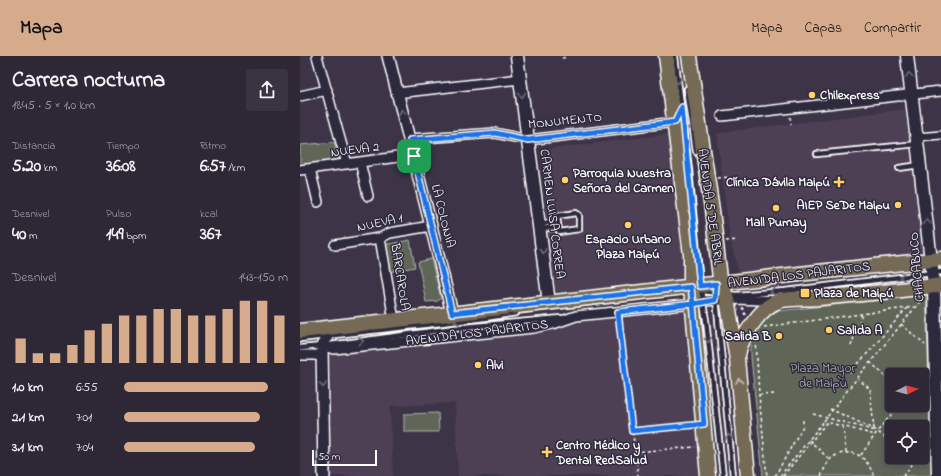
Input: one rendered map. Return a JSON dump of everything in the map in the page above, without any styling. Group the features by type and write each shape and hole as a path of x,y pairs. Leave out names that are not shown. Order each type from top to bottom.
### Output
{"main road":[{"name":"CARMEN LUISA CORREA","path":"517,56 549,303"},
{"name":"AVENIDA 5 DE ABRIL","path":"666,56 690,255 737,359 748,476"},
{"name":"AVENIDA 5 DE ABRIL","path":"689,56 708,293"},
{"name":"CHACABUCO","path":"907,56 918,140 920,196 937,273 936,353 938,476"},
{"name":"AVENIDA LOS PAJARITOS","path":"300,331 549,303 708,293 808,273 937,273"},
{"name":"AVENIDA LOS PAJARITOS","path":"779,301 817,298 937,273"},
{"path":"708,293 704,424 708,476"},
{"path":"737,359 742,340 752,324 764,311 779,301"}],"street":[{"path":"317,56 347,164"},
{"name":"LA COLONIA","path":"388,56 452,313"},
{"path":"397,93 520,79"},
{"path":"300,96 327,90"},
{"path":"722,116 941,91"},
{"name":"MONUMENTO","path":"410,140 495,133 528,140 675,122"},
{"path":"918,140 941,135"},
{"name":"NUEVA 2","path":"300,170 414,156"},
{"path":"360,162 368,196"},
{"path":"310,169 318,202"},
{"name":"NUEVA 1","path":"335,245 380,238 390,233 431,226"},
{"name":"BARCAROLA","path":"380,238 394,320"},
{"name":"AVENIDA LOS PAJARITOS","path":"300,355 310,355 324,346 334,350 540,326 576,316 618,312 708,293 779,301"},
{"path":"324,476 324,346 332,330 338,327"}],"lane":[{"path":"675,56 734,476"},
{"path":"686,86 697,156"},
{"path":"675,122 682,107"},
{"path":"817,154 918,140"},
{"path":"899,168 920,165"},
{"path":"702,179 716,262 708,293 723,476"},
{"path":"558,214 578,214 578,230 559,232 557,224 556,217 558,214"},
{"path":"540,227 557,224"},
{"path":"300,348 324,346 574,304 708,293"},
{"path":"300,339 324,346"}],"path":[{"path":"562,58 568,57"},
{"path":"718,178 730,177"},
{"path":"726,241 738,240"},
{"path":"763,327 914,307 780,476"},
{"path":"850,373 907,308"},
{"path":"618,312 638,476"},
{"path":"850,346 862,314"},
{"path":"901,324 936,353"},
{"path":"755,336 767,476"},
{"path":"870,362 885,376"},
{"path":"803,368 816,363"},
{"path":"857,378 870,389 874,429"},
{"path":"759,395 776,394"},
{"path":"830,408 874,429 885,438"},
{"path":"861,455 893,412"},
{"path":"813,414 877,432"},
{"path":"775,476 803,426 803,420"},
{"path":"783,476 812,443 827,422 875,435"},
{"path":"632,431 704,424"},
{"path":"843,426 846,453"},
{"path":"809,440 830,460"},
{"path":"635,452 706,446"},
{"path":"821,476 834,456 851,453 861,455 870,465 874,476"},
{"path":"903,476 912,464"}],"shaded area":[{"path":"905,109 924,256 738,272 730,238 717,133"},
{"path":"670,134 685,281 553,293 541,150"},
{"path":"688,309 705,476 458,476 455,403 390,406 393,476 330,476 328,384 331,384 329,353 533,332 575,323"}],"green space":[{"path":"334,142 340,162 300,167 300,145"},
{"path":"410,240 415,267 388,272 383,245"},
{"path":"431,259 441,298 438,301 426,302 418,262"},
{"name":"Plaza Mayor de Maipú","path":"926,295 928,368 885,368 885,412 929,412 929,386 932,476 763,476 751,357 751,336 769,312"},
{"path":"438,413 439,432 404,432 404,414"}],"place":[{"name":"Chilexpress","path":"812,95"},
{"name":"Parroquia Nuestra Señora del Carmen","path":"565,180"},
{"name":"Clínica Dávila Maipú","path":"839,182"},
{"name":"AIEP SeDe Maipu","path":"898,205"},
{"name":"Mall Pumay","path":"776,208"},
{"name":"Espacio Urbano Plaza Maipú","path":"628,225"},
{"name":"Plaza de Maipú","path":"805,293"},
{"name":"Salida A","path":"829,330"},
{"name":"Salida B","path":"779,336"},
{"name":"Alvi","path":"478,365"},
{"name":"Centro Médico y Dental RedSalud","path":"547,452"}],"route":[{"path":"414,156 410,140 495,133 528,140 675,122 682,107 700,286 716,284 715,300 693,304 704,424 632,431 618,312 693,304 691,287 452,313 414,156"}]}
